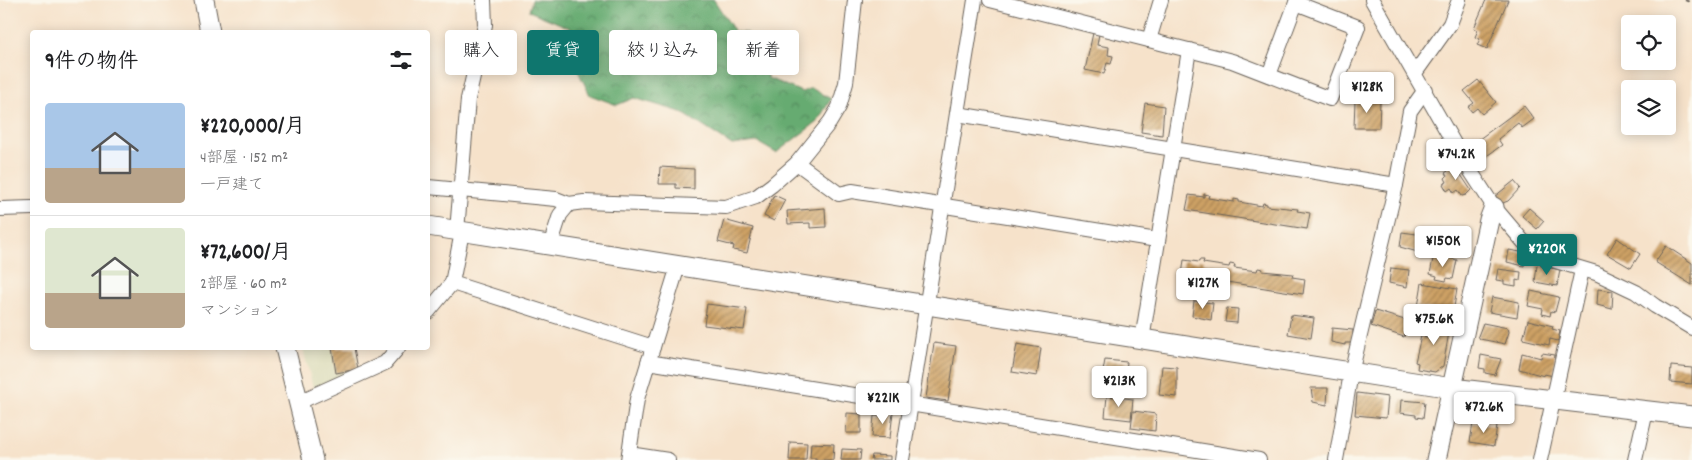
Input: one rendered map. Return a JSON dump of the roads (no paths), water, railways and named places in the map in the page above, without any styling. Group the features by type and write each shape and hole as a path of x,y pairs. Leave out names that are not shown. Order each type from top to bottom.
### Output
{"street":[{"path":"204,0 210,30"},
{"path":"430,310 452,283 460,231 459,188 468,99 485,25 484,0"},
{"path":"430,187 459,188 556,199 569,204 584,202 726,207 756,197 797,163 830,122 839,107 846,82 856,0"},
{"path":"902,460 909,405 976,0"},
{"path":"990,0 1232,61 1330,99 1358,27 1297,1 1269,75"},
{"path":"1149,40 1161,0"},
{"path":"1372,0 1415,72 1464,161 1494,207 1532,250 1546,258 1596,273 1636,292 1655,306 1692,328"},
{"path":"1415,72 1450,24 1459,0"},
{"path":"1142,340 1189,50"},
{"path":"1336,460 1351,373 1396,185 1410,111 1425,90"},
{"path":"957,114 1396,185"},
{"path":"797,163 839,194 852,191 1157,240"},
{"path":"550,246 560,215 569,204"},
{"path":"1436,460 1489,220 1494,207"},
{"path":"0,209 30,208"},
{"path":"430,226 1351,373 1452,388 1692,416"},
{"path":"668,460 629,457 637,399 678,266"},
{"path":"1540,460 1582,270"},
{"path":"452,283 653,347"},
{"path":"286,350 313,460"},
{"path":"299,402 385,363 396,350"},
{"path":"648,362 1259,460"},
{"path":"1634,460 1646,410"}]}
